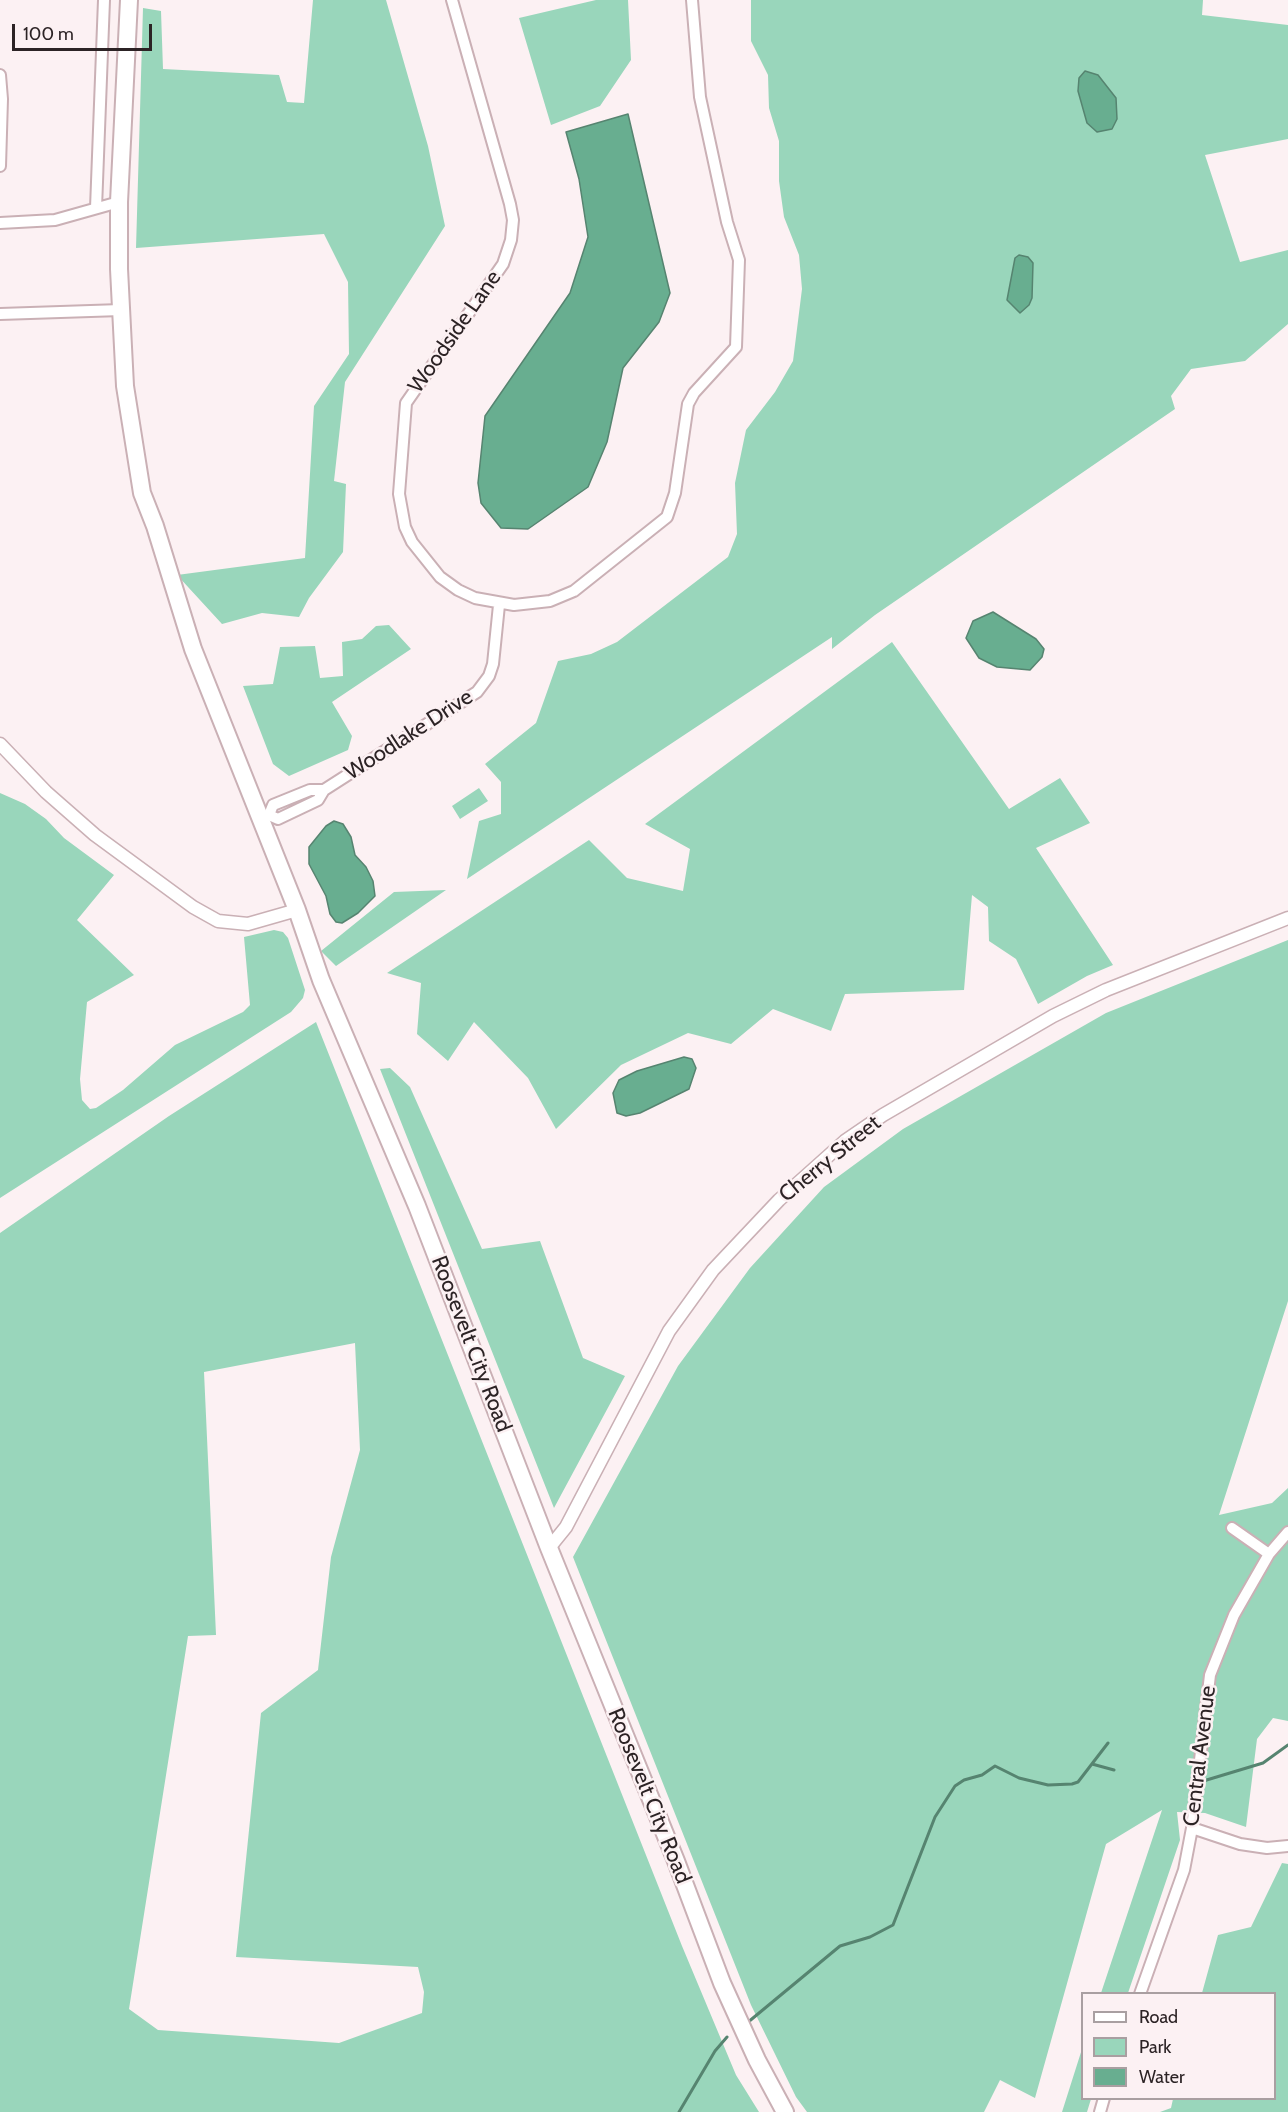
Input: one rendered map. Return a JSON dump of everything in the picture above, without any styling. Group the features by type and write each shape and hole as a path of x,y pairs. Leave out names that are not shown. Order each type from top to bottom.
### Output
{"main road":[{"name":"Roosevelt City Road","path":"129,0 119,202 121,310 127,407 142,493 155,526 193,649 265,817 321,980 425,1226 549,1548 676,1861 722,1983 757,2060 785,2112"}],"street":[{"path":"96,208 104,0"},
{"name":"Woodside Lane","path":"452,0 510,204 513,220 511,240 503,264 406,403 399,494 405,527 412,542 428,564 458,590 499,604 530,605 574,591 667,517 675,494 688,404 694,393 736,347 739,260 727,222 700,97 692,0"},
{"path":"0,75 2,99 0,166"},
{"path":"0,223 44,222 119,202"},
{"path":"0,314 121,310"},
{"name":"Woodlake Drive","path":"265,817 278,819 318,800 324,790 477,692 489,675 493,663 499,604"},
{"path":"0,744 46,792 95,835 193,907 218,921 248,924 297,910"},
{"name":"Cherry Street","path":"549,1548 566,1527 669,1331 700,1287 713,1270 779,1200 837,1148 883,1115 1053,1016 1115,986 1288,918"},
{"path":"1232,1528 1269,1554"},
{"name":"Central Avenue","path":"1141,1992 1184,1870 1192,1828 1210,1675 1234,1615 1269,1554 1288,1532"},
{"path":"1192,1828 1240,1844 1267,1848 1288,1846"}],"green space":[{"path":"313,0 386,0 428,146 445,226 345,382 334,481 346,484 343,552 309,598 299,617 262,613 222,624 177,575 305,558 314,406 349,354 348,282 324,234 136,248 143,8 161,11 163,69 279,75 287,102 304,103"},
{"path":"596,0 628,0 631,60 600,106 551,125 519,18"},
{"path":"751,0 1203,0 1202,15 1288,25 1288,139 1205,155 1240,262 1288,250 1288,324 1245,361 1191,369 1171,396 1175,409 875,615 832,649 832,637 467,879 479,821 501,814 501,782 485,764 536,723 558,661 591,654 617,642 728,557 737,534 735,483 746,430 775,392 793,361 802,289 799,255 784,217 779,181 779,141 769,108 768,75 751,41"},
{"path":"389,625 411,649 332,702 352,736 348,750 289,776 273,764 243,686 273,684 280,647 315,646 320,678 343,676 342,642 362,639 376,626"},
{"path":"892,642 1009,809 1060,778 1090,823 1036,848 1113,965 1087,976 1038,1004 1016,959 989,941 988,907 972,895 964,990 845,994 831,1031 773,1009 731,1044 688,1033 621,1065 556,1129 528,1078 474,1022 448,1061 417,1034 421,983 387,973 589,840 627,878 683,891 690,849 645,824"},
{"path":"479,788 488,801 460,819 452,806"},
{"path":"0,793 25,804 46,819 64,838 114,875 77,920 134,975 87,1002 80,1079 82,1100 90,1109 96,1108 123,1090 175,1045 243,1012 250,1005 244,937 274,930 283,932 288,938 305,990 303,998 291,1012 0,1198"},
{"path":"446,890 336,966 321,951 394,892"},
{"path":"1288,940 1288,1301 1219,1515 1272,1503 1288,1488 1288,1721 1273,1718 1257,1739 1246,1827 1205,1813 1177,1812 1180,1840 1128,1992 1101,1992 1162,1810 1106,1844 1035,2098 1000,2080 984,2112 807,2112 796,2097 751,2005 573,1557 678,1366 750,1268 824,1187 903,1129 1106,1013"},
{"path":"316,1022 682,1946 736,2075 759,2112 0,2112 0,1233 169,1116","holes":["355,1343 360,1450 331,1557 318,1670 261,1713 236,1957 418,1967 424,1992 422,2013 339,2043 158,2030 129,2009 188,1636 216,1635 204,1372"]},
{"path":"390,1068 410,1087 482,1249 540,1241 583,1358 625,1376 554,1508 380,1069"},
{"path":"1282,1863 1288,1864 1288,2112 1160,2112 1171,2108 1173,2100 1276,2100 1276,1992 1202,1992 1218,1935 1251,1927"},
{"path":"1081,2052 1081,2100 1091,2100 1087,2112 1062,2112"}],"water":[{"path":"1085,71 1098,75 1116,98 1117,119 1112,129 1097,132 1087,123 1078,91 1079,78"},
{"path":"628,114 670,293 659,322 623,368 607,442 588,487 528,529 501,528 481,503 478,483 485,416 570,293 588,237 579,179 566,132"},
{"path":"1019,255 1028,257 1033,263 1032,298 1029,305 1020,313 1007,300 1015,258"},
{"path":"993,612 1036,639 1044,649 1042,657 1030,670 997,667 979,658 966,638 973,621"},
{"path":"334,821 343,824 351,837 355,855 366,867 373,881 375,896 358,913 342,923 336,922 330,914 326,896 309,864 309,847 326,826"},
{"path":"684,1057 692,1059 696,1068 689,1089 640,1113 626,1116 617,1113 613,1093 619,1080 637,1071"}],"waterway":[{"path":"747,2023 840,1946 870,1937 893,1925 935,1817 955,1786 964,1780 982,1775 995,1766 1019,1778 1048,1785 1072,1784 1078,1782 1108,1743"},
{"path":"1200,1782 1263,1763 1288,1745"},
{"path":"1092,1764 1114,1770"},
{"path":"679,2112 715,2051 727,2037"}]}
